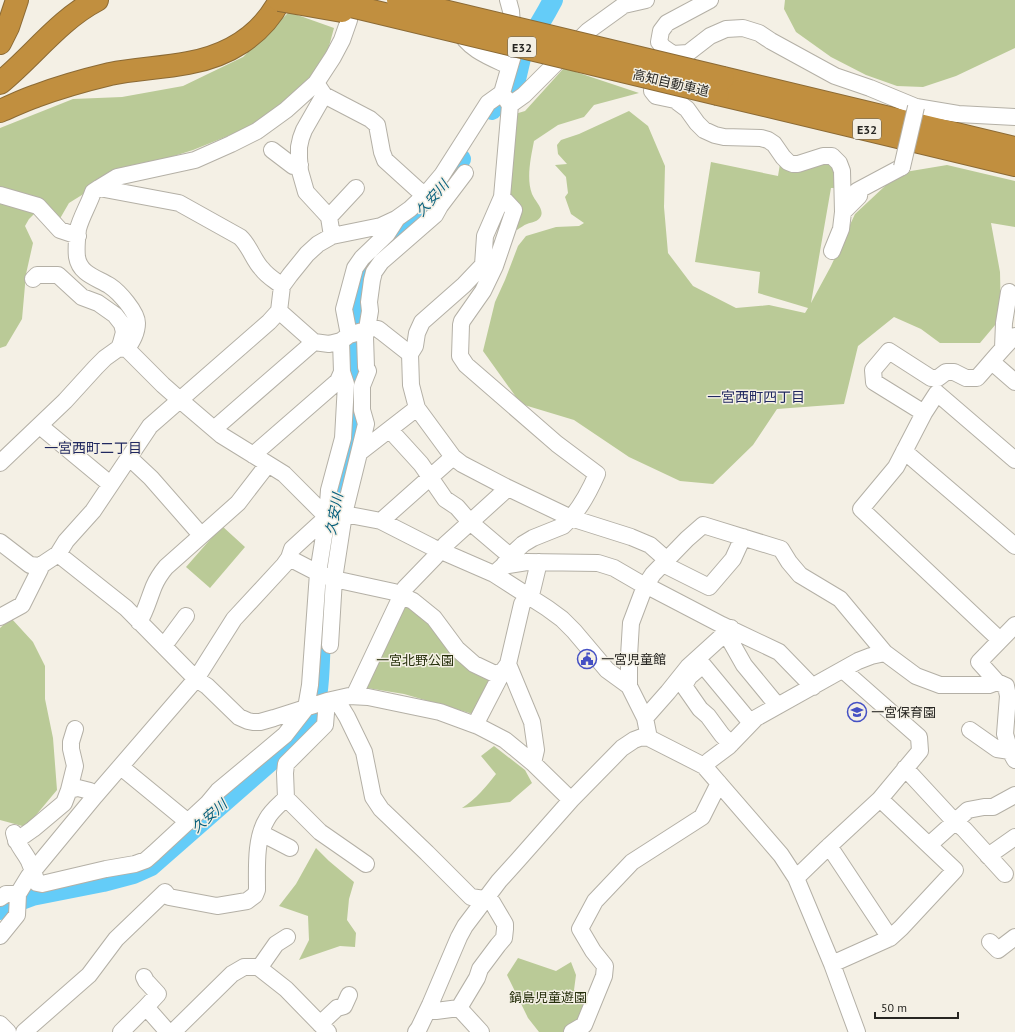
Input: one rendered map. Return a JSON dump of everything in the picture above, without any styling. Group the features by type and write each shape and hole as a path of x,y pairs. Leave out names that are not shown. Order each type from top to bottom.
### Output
{"highway":[{"path":"0,43 8,27 17,0"},
{"path":"0,83 62,25 78,12 97,0"},
{"path":"0,111 64,86 103,76 188,63 221,54 240,44 256,32 269,17 280,0 445,29"},
{"name":"高知自動車道","path":"326,0 445,29 1015,148"},
{"name":"高知自動車道","path":"398,0 593,46 720,86 1015,165"},
{"path":"420,0 560,35 593,46"}],"street":[{"path":"332,236 329,217 306,192 300,171 299,147 320,89 333,57 342,40 349,20 353,0"},
{"path":"444,0 462,37 479,51 509,66"},
{"path":"508,0 511,10 514,52 509,66 506,99 502,197 485,236 483,265 464,285 422,322 417,333 415,346 410,354 411,385 417,408 453,457 462,464 571,518 631,537 650,545 665,562 710,587 733,559 743,537"},
{"path":"330,645 334,579 344,514 366,424 362,410 362,386 368,371 366,367 364,337 355,334 344,309 355,268 362,258 386,234 396,220 426,194 442,175 488,103 524,95 588,31 624,5 646,0"},
{"path":"710,0 667,23 661,32 659,42 663,47 673,54 688,53 710,36 726,29 743,28 759,33 835,76 870,88 916,107 958,114 1015,117"},
{"path":"663,47 658,52 652,91 656,96 675,100 687,109 704,130 714,135 724,137 761,138 768,140 774,144 788,162 793,164 798,164 823,156 832,156 839,162 842,171 843,212 840,229 832,251"},
{"path":"0,463 65,401 104,358 123,349 136,333 137,322 134,313 123,298 112,287 90,276 81,267 78,258 79,229 93,192 117,177 194,160 231,144 257,131 286,110 320,89"},
{"path":"320,89 370,119 377,125 385,160 417,189 426,194 440,206"},
{"path":"843,212 859,196 857,191 902,167 916,107"},
{"path":"272,150 293,166 300,165"},
{"path":"253,455 338,381 355,334 370,311 369,302 374,272 382,262 435,215 465,173"},
{"path":"99,188 179,203 240,237 246,242 262,270 282,286"},
{"path":"329,217 356,188"},
{"path":"0,195 38,206 60,230 78,236"},
{"path":"502,197 514,210 492,272 483,291 462,321 460,356 466,365 557,444 597,474 590,491 577,511 563,526 533,538 523,544 502,565"},
{"path":"0,542 30,565 40,566 58,554 66,541 93,511 150,426 269,322 279,311 282,286 307,254 318,244 332,236 381,226 396,220"},
{"path":"33,279 37,275 58,275 82,297 98,303 115,314 122,324 124,332 121,343 123,349 214,429 284,474 327,517"},
{"path":"1002,348 1009,292"},
{"path":"279,311 314,342 329,344 372,328 382,332 410,354"},
{"path":"924,413 874,382 873,370 889,351 931,378 938,378 946,372 954,372 966,378 977,378 992,362 1002,348 1015,336"},
{"path":"214,429 314,342"},
{"path":"992,362 1015,382"},
{"path":"74,729 70,749 79,762 64,803 33,829 15,837 29,860 37,883 42,884 106,869 136,864 146,860 208,803 218,791 285,734 306,708 310,685 318,572 327,517 329,490 343,438 346,384 342,372"},
{"path":"1000,640 861,509 896,467 924,413 937,393 1015,460"},
{"path":"358,453 417,408"},
{"path":"40,426 110,484"},
{"path":"390,430 421,464 445,499 457,507 470,522 502,565 528,596 562,619 607,670 629,686"},
{"path":"904,451 1015,546"},
{"path":"381,521 453,457"},
{"path":"128,459 135,463 151,478 201,536"},
{"path":"143,631 143,616 154,585 159,576 166,567 238,503 268,464"},
{"path":"354,696 405,588 440,551 508,488"},
{"path":"0,936 17,915 6,895 33,871 95,796 196,679 234,620 284,565 289,558 292,549 327,517 344,514 381,521 440,551 502,565 527,562 598,563 614,568 653,589 729,639 779,652 813,687"},
{"path":"649,738 645,718 629,686 631,623 645,586 653,574 687,538 703,525 781,549 789,562 800,575 840,599 884,653 916,676 940,685 989,685 1006,681"},
{"path":"58,554 126,608 143,631 163,645 196,679 207,686 239,717 248,721 260,722 349,696 368,697 440,712 475,725 505,740 533,763 571,800"},
{"path":"289,558 334,579 402,595 413,601 434,618 457,649 474,664 495,674 505,668"},
{"path":"475,725 505,668 522,604 532,591 539,562"},
{"path":"0,617 22,605 40,569 40,566"},
{"path":"163,645 186,616"},
{"path":"1012,755 1005,734 1008,696 1006,681 979,662 1015,625"},
{"path":"729,639 704,661 703,665 689,676 684,686 700,709 708,716 722,735 731,744"},
{"path":"729,639 744,665 777,705"},
{"path":"645,718 688,667 729,639"},
{"path":"704,766 731,744 756,718 858,661 884,653"},
{"path":"703,665 751,723"},
{"path":"505,668 532,722 536,750 533,763"},
{"path":"796,878 880,799 920,751 919,737 843,670"},
{"path":"332,700 325,725 286,764 286,798 320,832 366,864"},
{"path":"332,700 347,718 364,752 373,796 381,809 471,897 492,902 504,924 504,938 480,969 477,978 459,1008"},
{"path":"970,730 997,748 1012,755"},
{"path":"416,1032 428,1010 465,926 498,881 571,800 622,748 634,740 649,738 704,766 781,855 796,878 832,964 857,1032"},
{"path":"121,767 188,822"},
{"path":"905,768 1005,874"},
{"path":"572,1032 584,1025 604,976 605,966 593,951 580,929 595,901 632,862 702,817 719,783"},
{"path":"69,790 78,788 90,790 95,796"},
{"path":"929,845 968,810 993,807 1015,795"},
{"path":"24,1032 89,975 116,939 165,892 169,897 217,906 247,901 255,895 257,890 258,853 261,833 267,818 286,798"},
{"path":"832,964 890,938 955,870 880,799"},
{"path":"261,833 290,848"},
{"path":"988,856 1015,837"},
{"path":"829,846 890,938"},
{"path":"258,967 262,964 276,944 287,937"},
{"path":"990,942 998,950 1015,937"},
{"path":"173,1032 232,974 244,967 258,967 286,989 324,1028 337,1008 344,1006 349,995"},
{"path":"121,1032 158,994 144,977"},
{"path":"146,1007 168,1032"},
{"path":"428,1010 436,1011 459,1008"},
{"path":"459,1008 481,1032"},
{"path":"0,1024 8,1032"}],"green space":[{"path":"785,0 1015,0 1015,48 956,76 923,87 897,86 866,75 831,57 796,32 784,9"},
{"path":"289,12 334,28 328,50 310,78 285,106 245,129 193,150 114,175 69,203 58,222 43,205 29,219 25,226 33,243 26,274 22,319 6,346 0,348 0,128 73,99 122,97 183,86 243,57"},
{"path":"564,68 639,93 594,105 584,117 558,125 534,141 529,181 532,194 542,213 537,221 526,224 517,230 518,209 505,195 515,114 525,111"},
{"path":"629,111 648,126 665,166 664,207 668,253 693,286 736,308 769,305 805,313 808,308 758,293 760,272 695,262 711,162 778,176 780,164 835,164 837,188 831,188 811,303 831,266 855,214 899,173 947,165 1015,181 1015,227 991,223 1000,272 1001,318 980,343 940,343 921,329 894,317 858,346 844,404 777,409 753,445 713,484 680,481 629,457 574,420 521,404 483,351 495,302 518,246 526,236 556,227 579,226 584,223 571,214 565,197 568,193 566,177 555,165 567,164 558,154 557,145 561,140 579,134"},
{"path":"222,526 245,547 210,588 186,567"},
{"name":"一宮北野公園","path":"407,602 494,681 473,714 404,694 367,688"},
{"path":"11,618 33,642 45,666 45,699 53,738 57,790 26,827 0,820 0,628"},
{"path":"494,746 525,770 532,783 510,802 462,808 472,801 496,774 481,756"},
{"path":"316,848 354,882 349,899 347,920 356,933 355,947 340,946 299,960 309,940 308,916 279,906 296,884"},
{"name":"鍋島児童遊園","path":"518,958 556,971 571,962 576,975 574,990 592,1009 576,1024 564,1032 539,1032 528,1018 507,975"}],"waterway":[{"name":"久安川","path":"492,110 496,104 514,88 522,54 553,0"},
{"name":"久安川","path":"327,566 333,531 336,499 348,447 357,371 354,309 357,286 363,269 374,253 422,212 440,193 461,159"},
{"name":"久安川","path":"0,910 5,906 32,896 103,882 133,874 151,866 304,732 310,721 317,698 321,636"}],"place":[{"name":"一宮児童館","path":"587,659"},
{"name":"一宮保育園","path":"857,712"}],"district":[{"name":"一宮西町四丁目","path":"756,397"},
{"name":"一宮西町二丁目","path":"93,448"}]}
